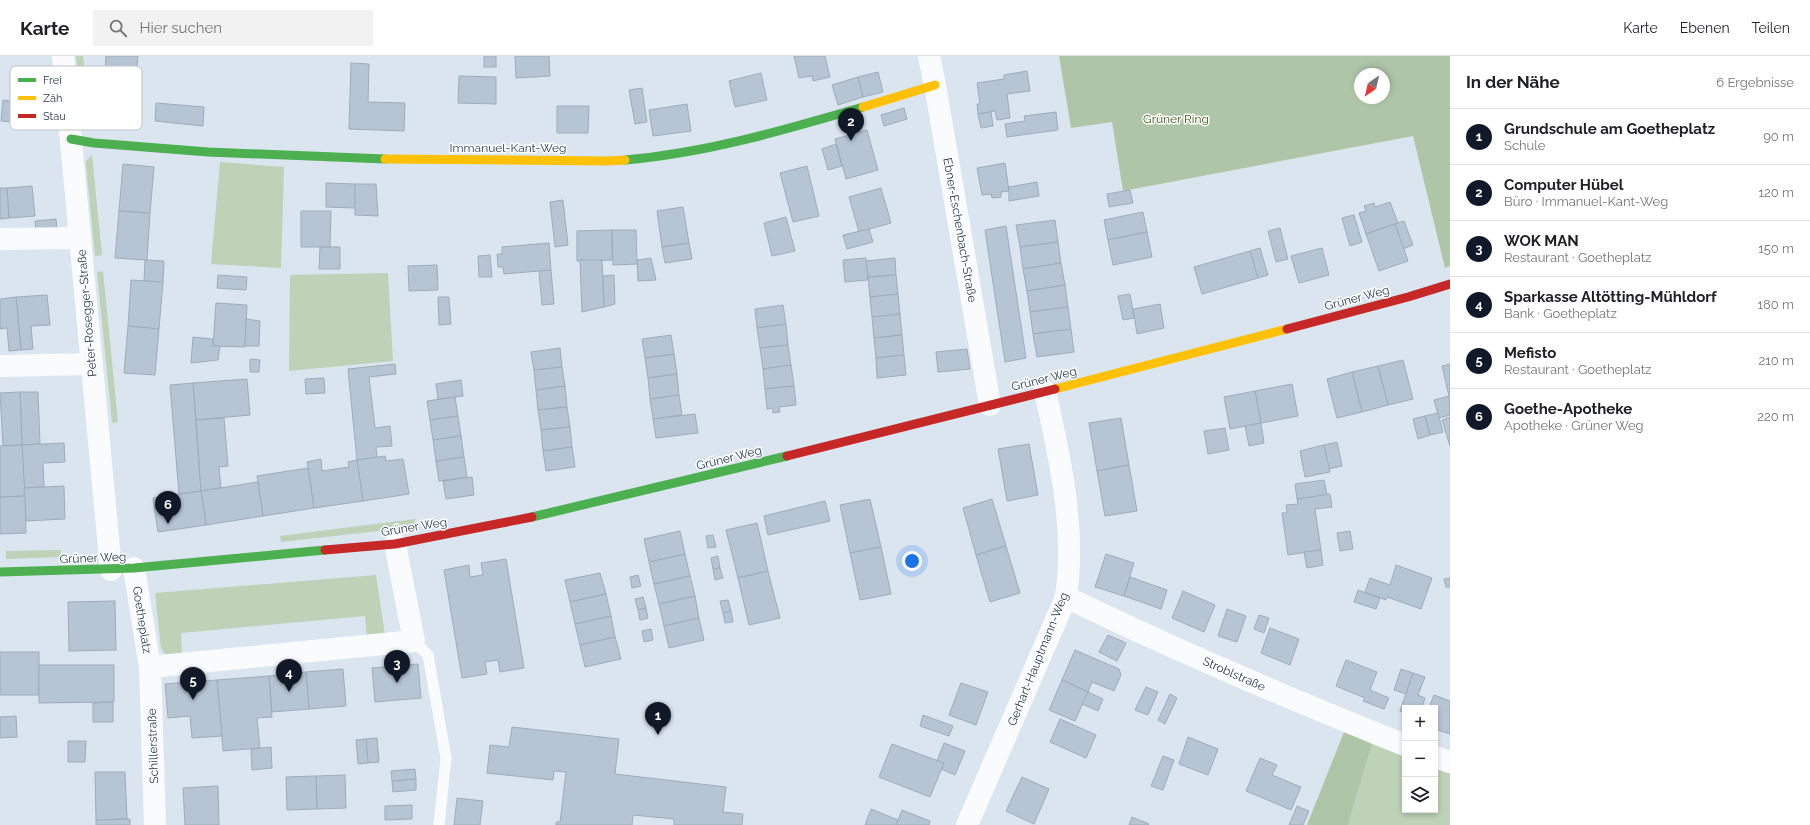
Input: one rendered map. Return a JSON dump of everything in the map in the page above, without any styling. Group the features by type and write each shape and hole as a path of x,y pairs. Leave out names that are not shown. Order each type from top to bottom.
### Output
{"street":[{"name":"Peter-Rosegger-Straße","path":"63,56 64,66"},
{"name":"Ebner-Eschenbach-Straße","path":"929,56 990,404"},
{"name":"Immanuel-Kant-Weg","path":"71,139 94,143 208,152 321,157 608,161 657,157 702,150 882,102 935,85"},
{"name":"Peter-Rosegger-Straße","path":"70,130 111,570"},
{"path":"0,239 80,238"},
{"name":"Grüner Weg","path":"0,572 111,570 395,544 540,515 650,490 1045,391 1400,299 1450,284"},
{"path":"0,366 92,364"},
{"name":"Gerhart-Hauptmann-Weg","path":"967,825 1066,597 1070,571 1070,536 1064,484 1045,391"},
{"path":"395,544 414,641"},
{"name":"Goetheplatz","path":"134,568 150,667 414,641"},
{"name":"Stroblstraße","path":"1066,597 1151,638 1310,707 1402,744"},
{"name":"Schillerstraße","path":"150,667 155,825"},
{"path":"1438,758 1450,762"}],"lane":[{"path":"414,641 428,655 446,758 438,825"}],"green space":[{"path":"76,56 83,56 84,66 77,66"},
{"name":"Grüner Ring","path":"1059,56 1450,56 1450,266 1445,268 1413,136 1123,191 1112,122 1071,128"},
{"path":"92,155 102,255 95,256 86,165 86,161"},
{"path":"220,162 284,167 281,268 211,264"},
{"path":"103,271 118,422 112,423 97,272"},
{"path":"388,273 393,361 289,371 290,275"},
{"path":"415,519 414,527 281,542 280,536"},
{"path":"61,550 61,557 6,559 6,551"},
{"path":"376,575 385,635 367,638 365,616 181,633 182,655 165,654 161,648 155,593"},
{"path":"1344,732 1372,744 1348,825 1307,825"},
{"path":"1372,744 1402,756 1402,813 1438,813 1438,769 1450,773 1450,825 1348,825"}],"building":[{"path":"106,56 138,56 137,66 105,66"},
{"path":"484,56 496,56 496,67 484,67"},
{"path":"515,56 549,56 550,76 516,78"},
{"path":"794,56 825,56 830,77 813,81 812,76 799,78"},
{"path":"351,63 369,64 368,102 405,103 404,131 349,129"},
{"path":"1027,71 1030,91 1007,94 1010,118 997,120 995,111 978,114 977,104 980,104 977,83 1004,79 1004,75"},
{"path":"878,72 883,92 863,97 858,77"},
{"path":"761,73 767,100 735,107 729,81"},
{"path":"459,76 496,77 496,104 458,103"},
{"path":"858,77 863,97 838,105 832,85"},
{"path":"642,88 647,122 635,124 629,90"},
{"path":"3,100 10,101 10,122 1,121"},
{"path":"156,103 204,107 203,126 155,121"},
{"path":"687,104 691,131 653,136 649,110"},
{"path":"557,106 589,106 588,133 557,133"},
{"path":"904,108 907,119 884,126 881,115"},
{"path":"991,112 993,126 981,128 978,114"},
{"path":"1056,112 1058,130 1007,137 1005,124 1025,121 1024,116"},
{"path":"867,130 878,170 846,179 835,139"},
{"path":"836,144 842,166 828,170 822,149"},
{"path":"1005,163 1009,191 1001,192 1001,197 992,198 991,194 982,195 977,168"},
{"path":"123,164 154,167 150,213 119,211"},
{"path":"807,166 819,216 793,222 780,173"},
{"path":"1037,182 1039,196 1009,201 1009,187"},
{"path":"326,183 355,184 355,208 326,207"},
{"path":"355,184 376,184 378,216 355,215"},
{"path":"32,186 35,216 9,218 7,188"},
{"path":"0,188 7,188 9,218 0,219"},
{"path":"881,188 891,223 859,232 849,197"},
{"path":"1130,190 1133,203 1109,207 1107,194"},
{"path":"563,200 568,245 555,247 550,202"},
{"path":"1390,202 1398,223 1366,234 1359,213 1366,211 1364,206 1374,203 1375,207"},
{"path":"683,207 689,243 662,247 657,211"},
{"path":"119,211 150,213 147,260 115,258"},
{"path":"301,211 331,211 330,247 301,247"},
{"path":"1143,212 1147,232 1108,240 1104,220"},
{"path":"1354,215 1362,242 1350,246 1342,218"},
{"path":"786,217 795,251 772,256 764,223"},
{"path":"56,219 57,229 36,231 35,221"},
{"path":"1055,220 1058,242 1020,247 1016,225"},
{"path":"1404,221 1413,245 1403,249 1395,224"},
{"path":"1395,224 1408,261 1379,271 1366,234"},
{"path":"1006,226 1026,358 1005,362 985,230"},
{"path":"1280,228 1288,259 1276,262 1268,231"},
{"path":"869,229 873,242 847,249 843,235"},
{"path":"612,230 612,260 577,261 577,231"},
{"path":"612,230 636,230 637,264 613,265"},
{"path":"1147,232 1152,257 1113,265 1108,240"},
{"path":"1058,242 1061,263 1023,269 1020,247"},
{"path":"549,243 551,270 504,274 503,267 498,267 497,254 502,254 502,247"},
{"path":"689,243 692,259 665,263 662,247"},
{"path":"320,247 340,247 340,269 319,269"},
{"path":"1260,248 1268,275 1258,278 1250,251"},
{"path":"1322,248 1329,275 1299,283 1291,256"},
{"path":"1250,251 1258,278 1202,294 1194,267"},
{"path":"490,255 492,277 479,277 478,256"},
{"path":"651,258 656,280 638,281 637,260"},
{"path":"866,258 868,280 845,282 843,260"},
{"path":"895,258 896,275 868,277 866,261"},
{"path":"145,260 164,261 163,282 144,281"},
{"path":"580,260 602,260 604,307 582,312"},
{"path":"1061,263 1065,285 1027,291 1023,269"},
{"path":"437,265 438,290 409,291 408,266"},
{"path":"551,270 554,304 542,305 539,271"},
{"path":"218,275 247,277 246,290 217,288"},
{"path":"614,275 615,304 604,307 603,276"},
{"path":"896,275 898,294 870,297 868,277"},
{"path":"131,280 163,282 159,329 128,326"},
{"path":"1065,285 1068,307 1030,312 1027,291"},
{"path":"898,294 900,314 872,317 870,297"},
{"path":"1130,294 1134,318 1123,320 1118,296"},
{"path":"47,295 50,325 31,326 33,349 21,350 16,297"},
{"path":"16,297 21,350 9,351 7,328 0,329 0,299"},
{"path":"438,297 449,297 451,324 439,325"},
{"path":"216,303 247,305 245,347 213,346"},
{"path":"1160,304 1164,328 1137,334 1133,309"},
{"path":"783,305 786,324 757,328 755,309"},
{"path":"1068,307 1071,329 1033,334 1030,312"},
{"path":"900,314 902,335 874,338 872,317"},
{"path":"246,319 260,321 259,346 245,346"},
{"path":"786,324 788,345 760,348 757,328"},
{"path":"128,326 159,329 155,375 124,373"},
{"path":"1071,329 1074,352 1037,357 1033,334"},
{"path":"671,335 674,354 645,358 642,339"},
{"path":"902,335 904,355 876,358 874,338"},
{"path":"193,337 213,339 213,346 220,346 218,360 191,363"},
{"path":"788,345 791,365 763,369 760,348"},
{"path":"560,348 562,367 534,370 531,352"},
{"path":"967,349 970,369 938,372 936,352"},
{"path":"674,354 677,374 648,378 645,358"},
{"path":"904,355 906,375 877,378 876,358"},
{"path":"250,359 260,360 259,372 250,372"},
{"path":"1403,360 1413,399 1388,405 1378,366"},
{"path":"395,364 396,374 369,377 375,428 390,426 392,446 376,447 377,458 357,460 348,369"},
{"path":"1450,364 1450,395 1449,396 1442,366"},
{"path":"791,365 794,386 765,389 763,369"},
{"path":"1378,366 1388,405 1362,412 1352,372"},
{"path":"562,367 565,386 536,390 534,370"},
{"path":"1352,372 1362,412 1337,418 1327,379"},
{"path":"677,374 679,395 650,399 648,378"},
{"path":"324,378 325,393 306,394 305,379"},
{"path":"247,379 250,415 196,420 193,383"},
{"path":"461,380 463,396 438,399 436,384"},
{"path":"193,383 201,491 179,494 170,385"},
{"path":"1292,384 1298,416 1261,423 1255,391"},
{"path":"565,386 567,407 538,410 536,390"},
{"path":"794,386 796,405 779,407 780,412 773,413 773,408 767,409 765,389"},
{"path":"1255,391 1261,423 1230,429 1224,397"},
{"path":"20,392 38,392 40,444 22,445"},
{"path":"20,392 22,445 3,446 0,393"},
{"path":"679,395 682,415 653,419 650,399"},
{"path":"1449,396 1450,415 1439,418 1434,400"},
{"path":"455,397 458,416 430,420 427,401"},
{"path":"567,407 570,427 541,430 538,410"},
{"path":"1438,413 1443,432 1430,435 1425,416"},
{"path":"695,414 698,433 656,438 653,419"},
{"path":"458,416 461,436 433,440 430,420"},
{"path":"1425,416 1430,435 1418,439 1413,419"},
{"path":"1450,417 1450,446 1442,420"},
{"path":"224,418 228,466 219,467 221,488 201,491 196,420"},
{"path":"1121,418 1129,465 1097,471 1089,423"},
{"path":"1261,423 1264,443 1249,446 1245,426"},
{"path":"570,427 572,447 543,451 541,430"},
{"path":"1225,428 1229,450 1208,454 1204,431"},
{"path":"461,436 464,457 436,461 433,440"},
{"path":"1337,442 1342,466 1329,469 1324,445"},
{"path":"64,443 65,462 43,463 44,487 24,488 22,445"},
{"path":"1029,444 1038,495 1007,501 998,449"},
{"path":"22,445 25,496 0,497 0,446"},
{"path":"1324,445 1330,472 1305,477 1300,451"},
{"path":"572,447 575,467 546,471 543,451"},
{"path":"385,456 386,461 403,459 409,494 363,501 357,460"},
{"path":"464,457 467,477 439,481 436,461"},
{"path":"321,459 322,471 349,467 348,462 357,460 363,501 314,508 307,462"},
{"path":"1129,465 1137,511 1105,516 1097,471"},
{"path":"308,468 314,508 263,516 257,476"},
{"path":"472,477 474,495 446,499 443,481"},
{"path":"1324,480 1327,495 1297,499 1295,484"},
{"path":"258,482 263,516 206,525 201,491"},
{"path":"64,486 65,519 26,521 24,488"},
{"path":"201,491 206,525 158,532 153,498"},
{"path":"1330,494 1332,507 1315,509 1321,550 1288,555 1282,513 1287,513 1286,505 1298,504 1297,499"},
{"path":"25,496 26,533 0,534 0,497"},
{"path":"870,499 881,547 850,553 840,505"},
{"path":"992,499 1006,546 976,555 963,508"},
{"path":"825,501 830,521 768,535 764,516"},
{"path":"757,523 768,571 738,578 726,530"},
{"path":"680,531 685,554 649,562 644,539"},
{"path":"1350,531 1353,549 1340,551 1337,533"},
{"path":"713,535 716,547 708,548 706,536"},
{"path":"1006,546 1020,593 990,602 976,555"},
{"path":"881,547 891,594 860,600 850,553"},
{"path":"1321,550 1323,565 1307,568 1304,552"},
{"path":"685,554 690,576 654,584 649,562"},
{"path":"1106,554 1134,563 1124,596 1095,587"},
{"path":"718,556 720,568 713,569 711,558"},
{"path":"506,559 524,668 500,672 498,660 485,662 487,674 462,678 444,570 469,565 470,577 483,575 481,563"},
{"path":"1396,565 1432,578 1421,609 1387,597 1386,600 1365,592 1370,578 1390,585"},
{"path":"720,568 723,578 715,580 713,569"},
{"path":"768,571 780,618 749,625 738,578"},
{"path":"600,573 606,594 570,602 565,580"},
{"path":"638,575 641,586 632,588 630,577"},
{"path":"690,576 695,596 659,604 654,584"},
{"path":"1130,577 1167,590 1161,609 1124,596"},
{"path":"1450,578 1450,587 1446,587 1444,579"},
{"path":"1358,590 1380,598 1376,609 1354,602"},
{"path":"1183,591 1215,605 1204,632 1172,618"},
{"path":"606,594 611,616 575,624 570,602"},
{"path":"695,596 699,618 664,626 659,604"},
{"path":"643,597 646,608 638,610 635,599"},
{"path":"728,600 731,611 723,613 720,601"},
{"path":"115,601 116,650 69,651 68,602"},
{"path":"646,608 648,618 640,620 638,610"},
{"path":"1227,609 1246,616 1237,642 1218,636"},
{"path":"731,611 733,622 725,623 723,613"},
{"path":"1259,615 1269,618 1264,633 1254,629"},
{"path":"611,616 615,637 580,645 575,624"},
{"path":"699,618 704,640 669,648 664,626"},
{"path":"1270,628 1299,639 1290,665 1261,653"},
{"path":"651,629 653,640 644,642 642,631"},
{"path":"1108,635 1126,643 1117,661 1099,652"},
{"path":"615,637 621,659 585,667 580,645"},
{"path":"1075,650 1119,669 1121,675 1114,691 1092,682 1088,692 1062,680"},
{"path":"0,652 39,652 39,695 0,695"},
{"path":"1346,660 1377,672 1370,690 1389,698 1384,709 1363,701 1365,698 1336,686"},
{"path":"418,664 421,698 375,702 372,668"},
{"path":"39,665 114,665 114,702 39,703"},
{"path":"343,669 346,706 309,709 306,672"},
{"path":"1401,669 1413,673 1406,694 1394,690"},
{"path":"306,672 309,709 272,712 269,676"},
{"path":"1413,673 1425,677 1418,695 1425,698 1423,705 1402,705"},
{"path":"269,676 272,717 257,718 260,748 223,751 217,680"},
{"path":"217,680 222,736 192,738 190,716 168,718 165,684"},
{"path":"1062,680 1088,692 1075,721 1049,710"},
{"path":"961,683 988,692 976,725 949,715"},
{"path":"1146,687 1158,692 1148,715 1135,710"},
{"path":"1088,692 1103,699 1098,711 1082,704"},
{"path":"1170,694 1177,698 1165,724 1158,720"},
{"path":"1434,695 1450,701 1450,734 1438,730 1438,705 1430,705"},
{"path":"113,702 113,722 93,722 93,703"},
{"path":"923,715 953,726 949,736 920,726"},
{"path":"16,716 17,737 0,738 0,717"},
{"path":"1060,719 1096,735 1086,758 1050,742"},
{"path":"512,727 619,739 615,774 726,787 723,812 743,814 742,825 674,825 674,819 633,815 632,825 556,825 556,822 560,822 566,772 554,771 553,780 487,773 490,745 509,747"},
{"path":"1188,737 1218,749 1208,775 1179,764"},
{"path":"377,738 379,762 368,763 366,739"},
{"path":"366,739 368,763 358,764 356,740"},
{"path":"68,741 86,741 85,762 68,762"},
{"path":"944,743 965,751 955,775 941,769 944,763 937,761"},
{"path":"892,744 944,763 930,797 879,777"},
{"path":"271,747 272,768 252,770 251,749"},
{"path":"1163,756 1174,760 1163,790 1151,786"},
{"path":"1260,758 1277,765 1272,775 1301,787 1291,810 1246,791"},
{"path":"415,769 416,779 392,781 391,771"},
{"path":"95,772 125,772 127,819 96,820"},
{"path":"345,775 346,808 317,809 316,776"},
{"path":"316,776 317,809 287,810 286,777"},
{"path":"1022,777 1049,789 1034,824 1006,811"},
{"path":"416,779 416,790 393,792 392,781"},
{"path":"218,786 219,825 185,825 183,788"},
{"path":"457,798 483,801 480,825 454,825"},
{"path":"412,805 412,819 385,820 385,806"},
{"path":"1297,806 1309,811 1303,825 1289,825"},
{"path":"871,809 898,820 896,825 865,825"},
{"path":"902,810 930,821 929,825 896,825"},
{"path":"1132,817 1149,824 1129,825"},
{"path":"130,819 130,825 96,825 96,820"}],"traffic: fast":[{"path":"625,160 656,157 745,140 863,107"},
{"path":"71,139 94,143 208,152 385,159"},
{"path":"532,517 787,456"},
{"path":"0,572 134,568 325,550"}],"traffic: slow":[{"path":"863,107 935,85"},
{"path":"385,159 625,160"},
{"path":"1055,389 1287,329"}],"traffic: jam":[{"path":"1287,329 1408,297 1450,284"},
{"path":"787,456 1055,389"},
{"path":"325,550 395,544 532,517"}],"place":[{"name":"Computer Hübel","path":"851,141"},
{"name":"Goethe-Apotheke","path":"168,524"},
{"name":"WOK MAN","path":"397,683"},
{"name":"Sparkasse Altötting-Mühldorf","path":"289,692"},
{"name":"Mefisto","path":"193,700"},
{"name":"Grundschule am Goetheplatz","path":"658,735"}]}
